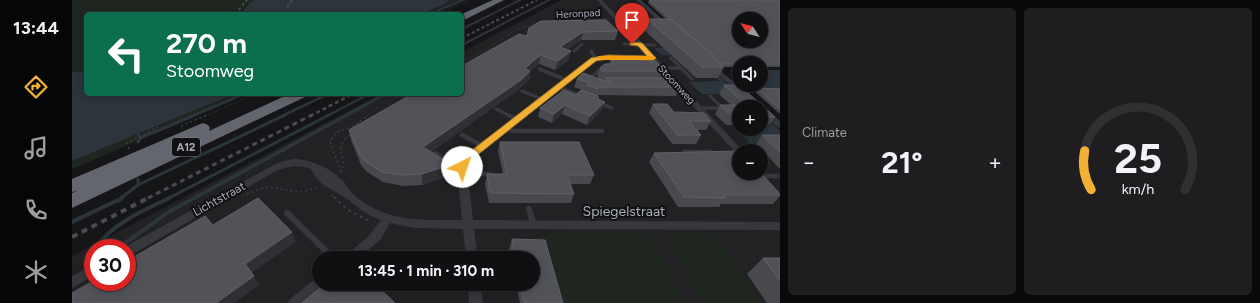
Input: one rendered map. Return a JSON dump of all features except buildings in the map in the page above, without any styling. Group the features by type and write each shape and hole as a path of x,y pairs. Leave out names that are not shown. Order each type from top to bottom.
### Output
{"highway":[{"path":"458,12 485,0"},
{"path":"464,17 500,0"},
{"name":"A12","path":"72,186 273,96"},
{"name":"A12","path":"72,201 296,96"}],"street":[{"name":"Stoomweg","path":"599,0 732,144"},
{"path":"638,0 671,29"},
{"path":"471,251 462,167 466,160 574,74 596,59 608,57 653,58"},
{"path":"706,60 751,100"},
{"path":"768,115 780,125"},
{"name":"Lichtstraat","path":"136,246 279,166 294,162 304,163 315,168"},
{"name":"Spiegelstraat","path":"315,168 320,177 334,177 334,189 347,194 361,206 387,218 415,224 534,226 780,226"},
{"path":"766,180 771,186"},
{"path":"359,251 374,239 384,226 387,218"},
{"path":"72,282 84,275"},
{"path":"295,303 312,290"},
{"path":"475,291 476,303"}],"lane":[{"path":"574,51 582,44"},
{"path":"624,44 655,44"},
{"path":"591,50 596,59"},
{"path":"671,58 692,79"},
{"path":"588,80 605,65 616,64"},
{"path":"662,68 681,68"},
{"path":"539,69 567,80"},
{"path":"574,74 596,82"},
{"path":"669,83 677,83"},
{"path":"558,87 585,97"},
{"path":"522,91 542,100"},
{"path":"710,96 727,112"},
{"path":"592,100 612,108"},
{"path":"699,108 722,108"},
{"path":"496,109 517,119"},
{"path":"506,128 513,131 602,131"},
{"path":"462,135 483,146"},
{"path":"684,152 715,152"},
{"path":"435,153 446,160 464,163"},
{"path":"463,174 490,174"},
{"path":"768,175 780,176"},
{"path":"529,209 534,226"},
{"path":"287,213 326,251"}],"path":[{"path":"442,12 469,0"},
{"name":"Heronpad","path":"546,22 608,20 614,18 659,18"},
{"path":"464,60 489,49 505,36 521,28 540,22 551,21"},
{"name":"Heronpad","path":"522,34 540,24"},
{"path":"334,177 330,141 334,135 354,126 381,104 399,96"},
{"path":"129,149 127,143 158,127"},
{"path":"243,196 266,187 302,192 318,187 334,177 343,168 344,162 339,146 346,136 353,133"},
{"path":"334,177 345,177"}],"shaded area":[{"path":"72,0 255,0 242,12 84,12 84,71 72,72"},
{"path":"255,0 448,0 447,3 426,12 242,12"},
{"path":"448,0 463,0 436,12 426,12 447,3"},
{"path":"561,0 636,0 732,86 732,92 739,92 748,100 732,100 732,136 768,136 768,117 780,128 780,303 72,303 72,256 84,250 84,291 136,291 136,239 104,239 377,96 464,96 464,51"},
{"path":"657,20 732,88 732,92 736,92 745,100 735,94 702,94 689,82 720,81 692,56 662,55 654,48 684,48"},
{"path":"768,70 780,70 780,89 768,89"},
{"path":"84,71 84,96 229,96 72,161 72,72"},
{"path":"229,96 241,96 72,169 72,161"},
{"path":"378,96 385,96 169,214 134,239 127,239 170,209"},
{"path":"768,120 780,131 780,144 750,143 743,136 768,136 768,126 770,126 768,124"},
{"path":"649,233 687,303 559,303 540,234"},
{"path":"663,234 714,234 762,303 703,303"}],"waterway":[{"path":"435,12 463,0"},
{"path":"464,28 520,0"},
{"path":"464,44 549,0"},
{"path":"192,116 239,96"},
{"path":"282,116 324,96"},
{"path":"327,116 365,96"},
{"path":"140,138 195,115"},
{"path":"138,185 285,115"},
{"path":"170,198 329,115"},
{"path":"138,142 140,138"},
{"path":"138,179 138,185"},
{"path":"121,198 138,185"},
{"path":"118,201 123,197"},
{"path":"103,239 120,224 140,212 170,198"},
{"path":"72,222 118,200"}],"railway":[{"path":"237,12 247,0"},
{"path":"287,7 292,0"},
{"path":"464,37 537,0"},
{"path":"310,116 349,96"},
{"path":"148,198 312,115"},
{"path":"72,237 150,197"}],"slow traffic":[{"path":"601,58 653,58"}],"route":[{"path":"462,167 466,160 594,59 608,57 653,58 640,44 632,44"}]}
